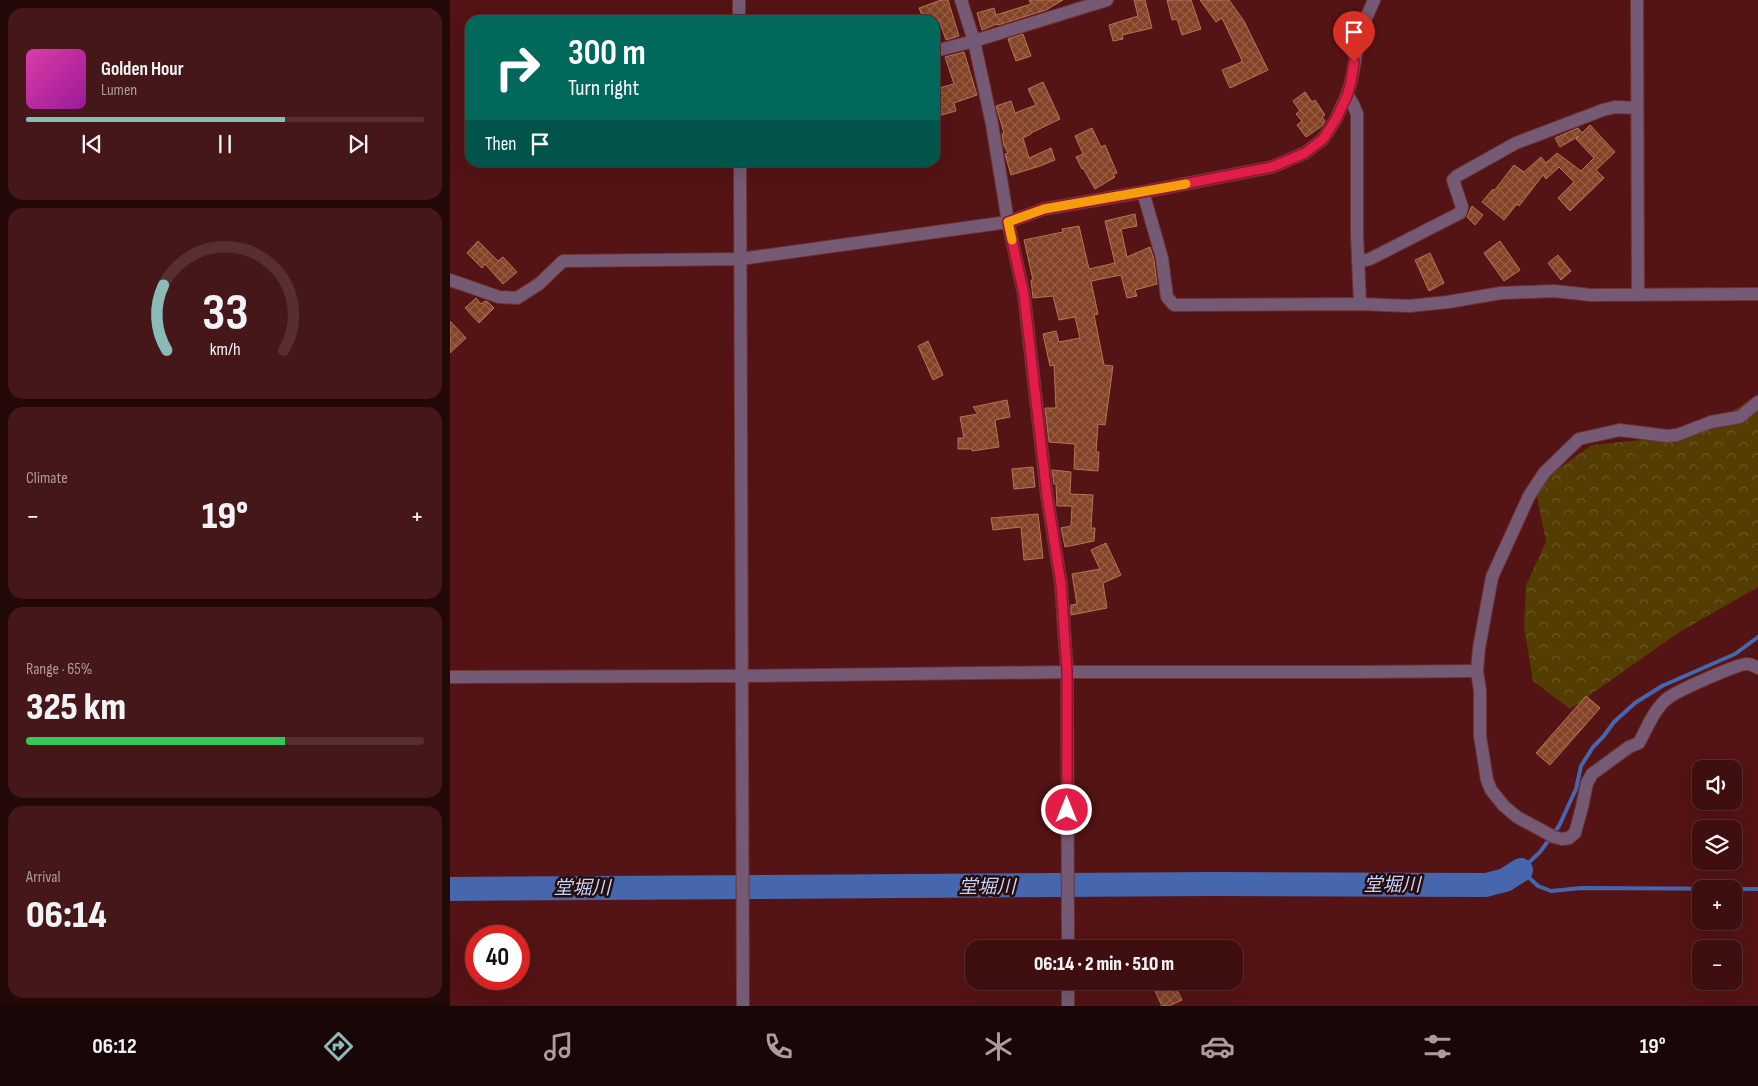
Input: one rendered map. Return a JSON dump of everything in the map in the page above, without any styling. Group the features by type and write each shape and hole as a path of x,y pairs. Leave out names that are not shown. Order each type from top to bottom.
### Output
{"street":[{"path":"739,0 739,15"},
{"path":"961,0 974,41 992,124 1008,222 1024,295 1047,496 1061,584 1067,672 1068,940"},
{"path":"940,50 1107,0"},
{"path":"450,280 500,297 517,298 539,284 564,261 740,258 1008,222 1044,209 1272,167 1305,153 1323,139 1336,119 1347,96 1358,42 1374,0"},
{"path":"1637,0 1638,295"},
{"path":"1347,96 1357,114 1360,304"},
{"path":"1358,262 1370,259 1460,213 1462,207 1453,180 1496,153 1516,143 1603,110 1637,108"},
{"path":"740,167 743,1006"},
{"path":"1143,192 1162,258 1167,297 1174,305 1360,304 1409,306 1501,293 1554,291 1592,295 1758,294"},
{"path":"1758,402 1740,417 1711,422 1677,435 1667,436 1620,430 1579,439 1544,473 1529,496 1492,577 1479,648 1477,671 1480,691 1480,736 1487,780 1491,790 1504,806 1517,817 1562,839 1569,838 1575,832 1587,784 1592,774 1630,747 1639,743 1653,716 1669,697 1745,664 1752,664 1758,668"},
{"path":"450,677 1477,671"},
{"path":"1068,990 1068,1006"}],"green space":[{"path":"1758,394 1758,587 1678,633 1570,709 1533,681 1524,627 1526,585 1546,542 1535,485 1592,445 1699,434"}],"building":[{"path":"941,0 948,0 959,36 946,40 940,23 940,15 922,15 919,8"},
{"path":"1029,0 1063,0 1046,10 982,30 977,13 994,8 996,15 1031,4"},
{"path":"1134,0 1145,0 1152,28 1122,35 1123,39 1113,41 1109,25 1138,16"},
{"path":"1167,0 1191,0 1201,29 1182,35 1177,19 1172,20"},
{"path":"1200,0 1229,0 1244,21 1268,70 1230,88 1222,70 1242,62 1241,58 1222,18 1216,22"},
{"path":"1023,34 1031,56 1016,61 1008,39"},
{"path":"964,52 977,95 954,103 956,111 940,116 940,88 954,84 945,57"},
{"path":"1043,82 1060,119 1023,138 1029,158 1051,148 1055,160 1011,175 1005,154 1008,153 1004,146 1002,134 1004,133 996,106 1011,101 1015,113 1036,105 1028,89"},
{"path":"1305,92 1312,102 1315,100 1325,115 1322,117 1325,121 1322,126 1306,137 1297,125 1302,121 1296,114 1300,111 1293,101"},
{"path":"1590,125 1615,152 1596,170 1604,178 1570,211 1558,198 1574,182 1559,167 1546,179 1543,175 1519,206 1517,204 1504,220 1482,202 1493,189 1494,191 1514,165 1524,172 1541,157 1546,163 1557,153 1581,171 1594,158 1576,139 1579,136 1560,147 1555,138 1578,128 1582,133"},
{"path":"1092,128 1101,147 1105,145 1117,173 1113,174 1115,177 1095,189 1076,157 1083,154 1075,136"},
{"path":"1472,206 1483,215 1475,225 1467,217"},
{"path":"1135,214 1137,226 1121,229 1127,257 1150,247 1154,260 1157,284 1135,290 1137,296 1127,298 1121,275 1091,281 1098,314 1094,315 1104,365 1113,366 1105,425 1098,424 1096,452 1099,452 1098,471 1074,469 1075,444 1049,442 1045,408 1056,408 1054,365 1050,366 1043,334 1056,331 1059,342 1080,338 1075,317 1059,320 1053,296 1033,298 1031,280 1033,280 1024,240 1063,232 1062,229 1079,226 1089,269 1115,263 1105,221"},
{"path":"478,241 498,261 503,257 517,272 503,284 485,264 482,268 467,253"},
{"path":"1500,241 1520,270 1504,281 1484,253"},
{"path":"1430,253 1444,283 1429,291 1415,260"},
{"path":"1558,255 1571,271 1561,280 1548,263"},
{"path":"476,298 481,304 485,301 494,308 479,323 465,308"},
{"path":"450,321 466,338 450,353"},
{"path":"928,341 943,375 933,380 918,346"},
{"path":"1007,400 1010,417 995,420 999,447 972,451 972,449 958,449 958,438 964,438 960,417 978,414 973,407"},
{"path":"1033,467 1035,487 1014,489 1012,469"},
{"path":"1052,470 1071,472 1070,494 1093,495 1091,528 1095,528 1094,541 1065,547 1061,528 1071,526 1072,506 1057,506 1056,484 1054,484"},
{"path":"1038,514 1043,558 1024,560 1021,527 993,530 991,518"},
{"path":"1106,543 1121,575 1103,583 1107,608 1071,615 1071,605 1077,604 1072,574 1100,569 1091,550"},
{"path":"1586,696 1600,708 1550,765 1536,753"},
{"path":"1177,990 1182,1000 1169,1006 1162,1006 1155,991"}],"waterway":[{"path":"1758,637 1735,654 1662,686 1635,703 1614,722 1593,747 1581,766 1576,789 1559,826 1540,852 1521,870 1538,886 1551,891 1582,888 1758,889"},
{"name":"堂堀川","path":"450,889 1213,884 1486,885 1505,880 1521,870"}],"slow traffic":[{"path":"1012,240 1008,222 1025,215 1044,209 1186,184"}],"route":[{"path":"1067,810 1067,672 1061,584 1047,496 1024,295 1008,222 1044,209 1272,167 1305,153 1323,139 1336,119 1347,96 1354,62"}]}
